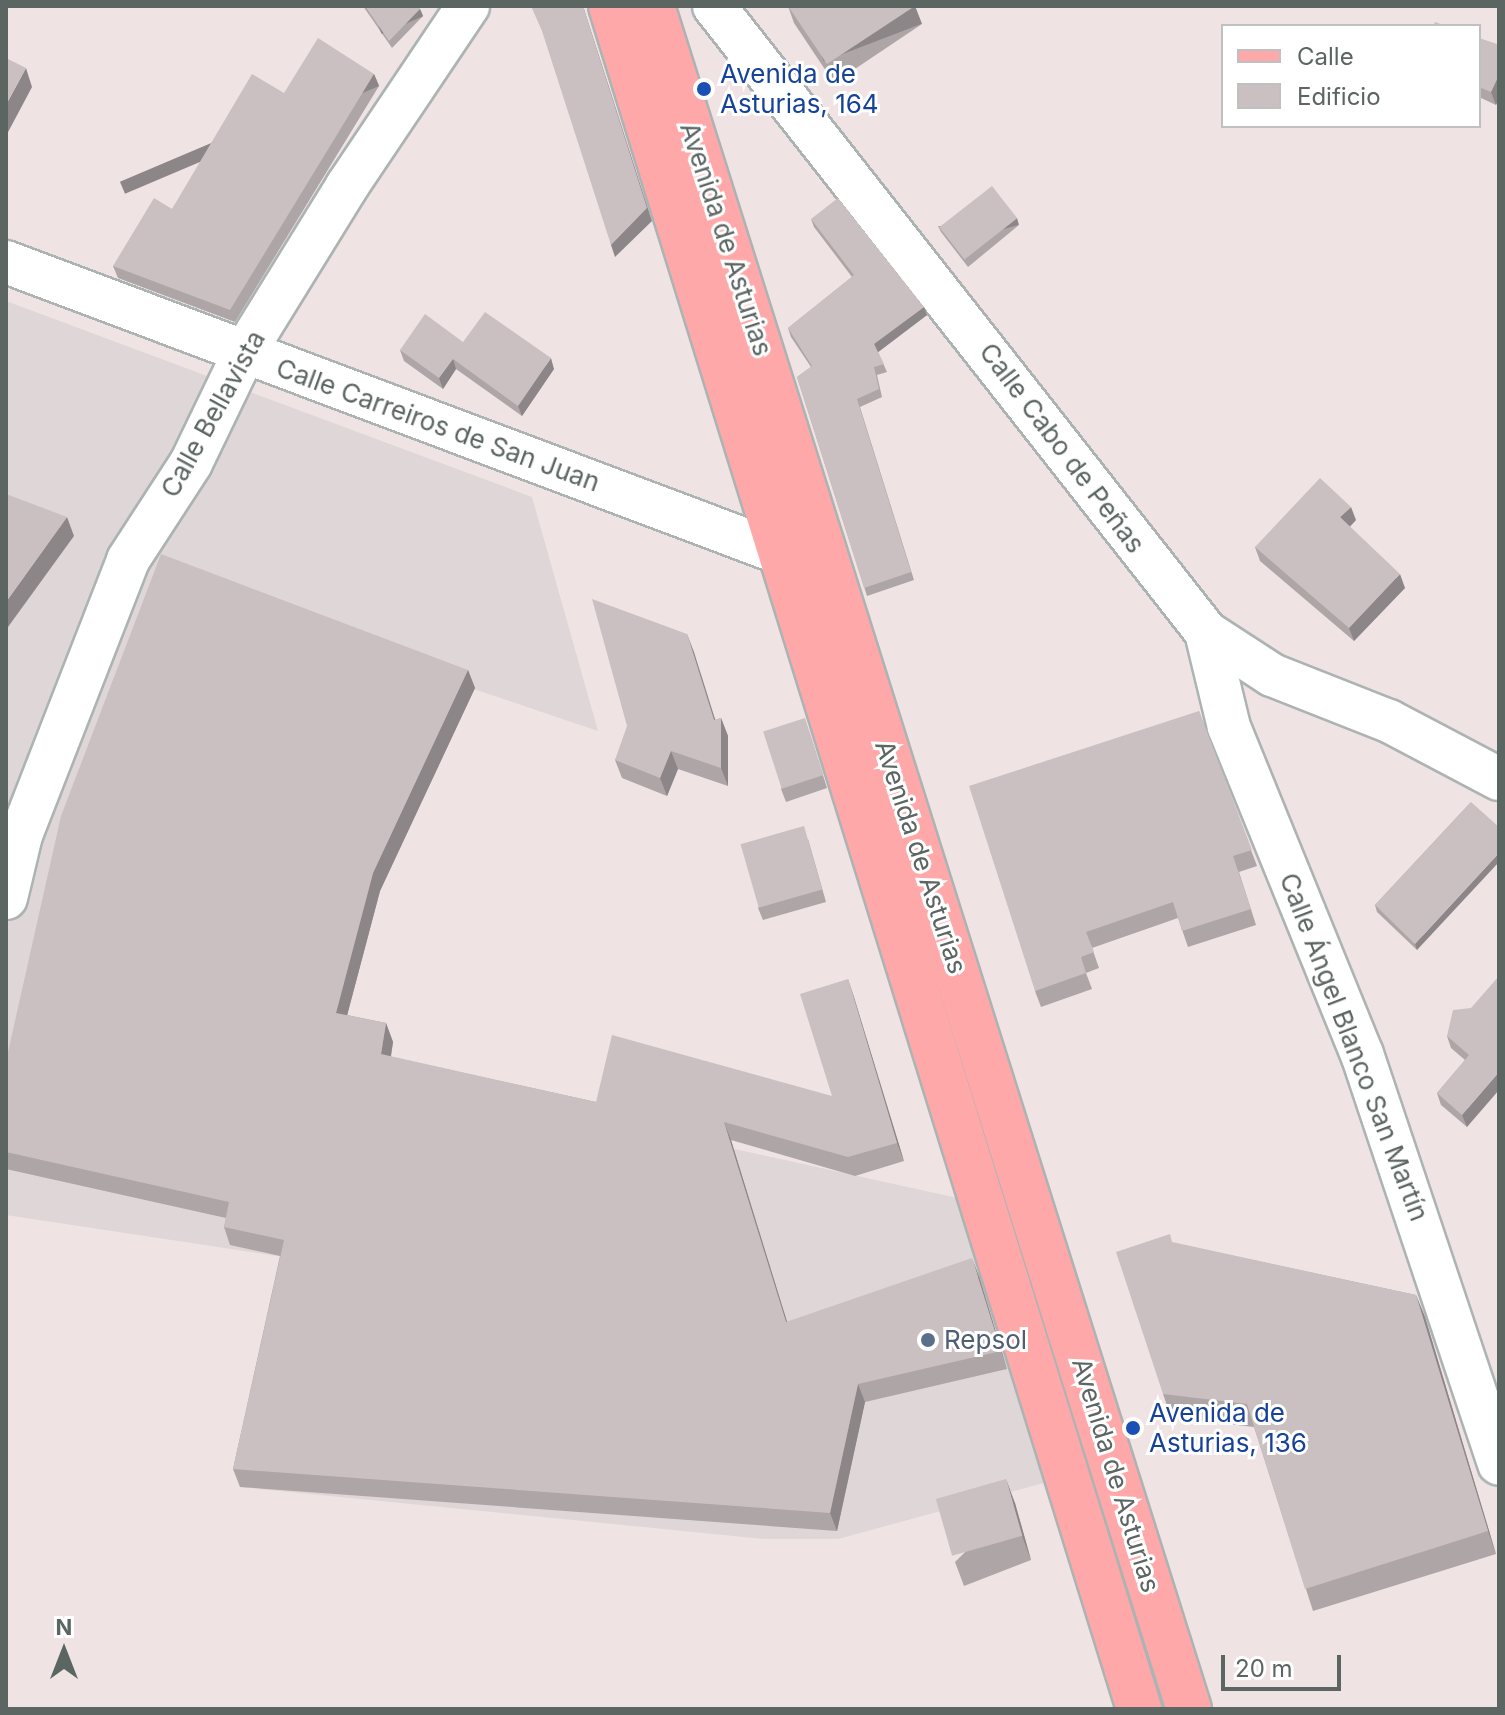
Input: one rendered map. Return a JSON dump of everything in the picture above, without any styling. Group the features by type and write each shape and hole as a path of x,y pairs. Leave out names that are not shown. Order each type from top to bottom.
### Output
{"main road":[{"name":"Avenida de Asturias","path":"611,6 1139,1709"},
{"name":"Avenida de Asturias","path":"652,6 1189,1709"}],"street":[{"name":"Calle Bellavista","path":"6,898 21,835 128,560 191,463 244,353 468,6"},
{"name":"Calle Cabo de Peñas","path":"714,6 1206,632 1272,675 1389,721 1499,779"},
{"name":"Calle Carreiros de San Juan","path":"6,262 780,553"},
{"name":"Calle Ángel Blanco San Martín","path":"1206,632 1229,727 1362,1054 1499,1464"}],"shaded area":[{"path":"6,301 532,497 598,731 474,689 380,891 343,1031 393,1042 388,1073 962,1199 1051,1481 838,1539 765,1539 240,1487 290,1258 6,1215"}],"building":[{"path":"365,6 417,6 420,9 389,41"},
{"path":"531,6 583,6 647,208 611,245 542,31"},
{"path":"788,6 915,6 827,64"},
{"path":"318,38 374,74 230,310 113,266 154,198 172,209 252,74 284,93"},
{"path":"1481,39 1499,47 1499,75 1491,92 1481,88"},
{"path":"6,58 26,68 6,105"},
{"path":"992,186 1017,218 964,260 939,227"},
{"path":"838,198 924,307 874,344 884,364 874,367 879,389 857,399 911,572 864,588 797,377 812,366 788,328 854,275 811,219"},
{"path":"485,312 551,358 518,406 453,359 439,378 400,350 425,314 463,342"},
{"path":"1320,478 1351,507 1340,517 1400,574 1349,628 1255,547"},
{"path":"6,494 67,517 6,602"},
{"path":"161,554 468,670 373,873 336,1013 386,1023 381,1054 596,1102 612,1035 832,1096 800,994 848,979 897,1143 848,1157 724,1122 786,1322 972,1258 1001,1351 858,1384 830,1513 233,1469 284,1240 224,1227 229,1202 6,1152 6,1061 61,816"},
{"path":"592,599 687,634 714,720 721,718 721,768 671,751 660,778 615,760 627,726"},
{"path":"1199,711 1252,850 1233,856 1251,909 1182,931 1173,902 1086,932 1094,952 1081,957 1086,973 1035,991 969,786"},
{"path":"805,718 824,775 782,789 763,732"},
{"path":"1471,802 1499,827 1499,853 1415,944 1375,905"},
{"path":"804,826 822,889 759,908 741,844"},
{"path":"1499,976 1499,1072 1462,1115 1437,1093 1469,1055 1447,1036 1453,1010 1471,1008"},
{"path":"1170,1234 1172,1242 1416,1295 1488,1531 1305,1589 1247,1404 1163,1394 1116,1252"},
{"path":"1006,1479 1022,1536 952,1556 936,1499"}],"place":[{"name":"Avenida de Asturias, 164","path":"704,89"},
{"name":"Repsol","path":"928,1340"},
{"name":"Avenida de Asturias, 136","path":"1133,1428"}]}
